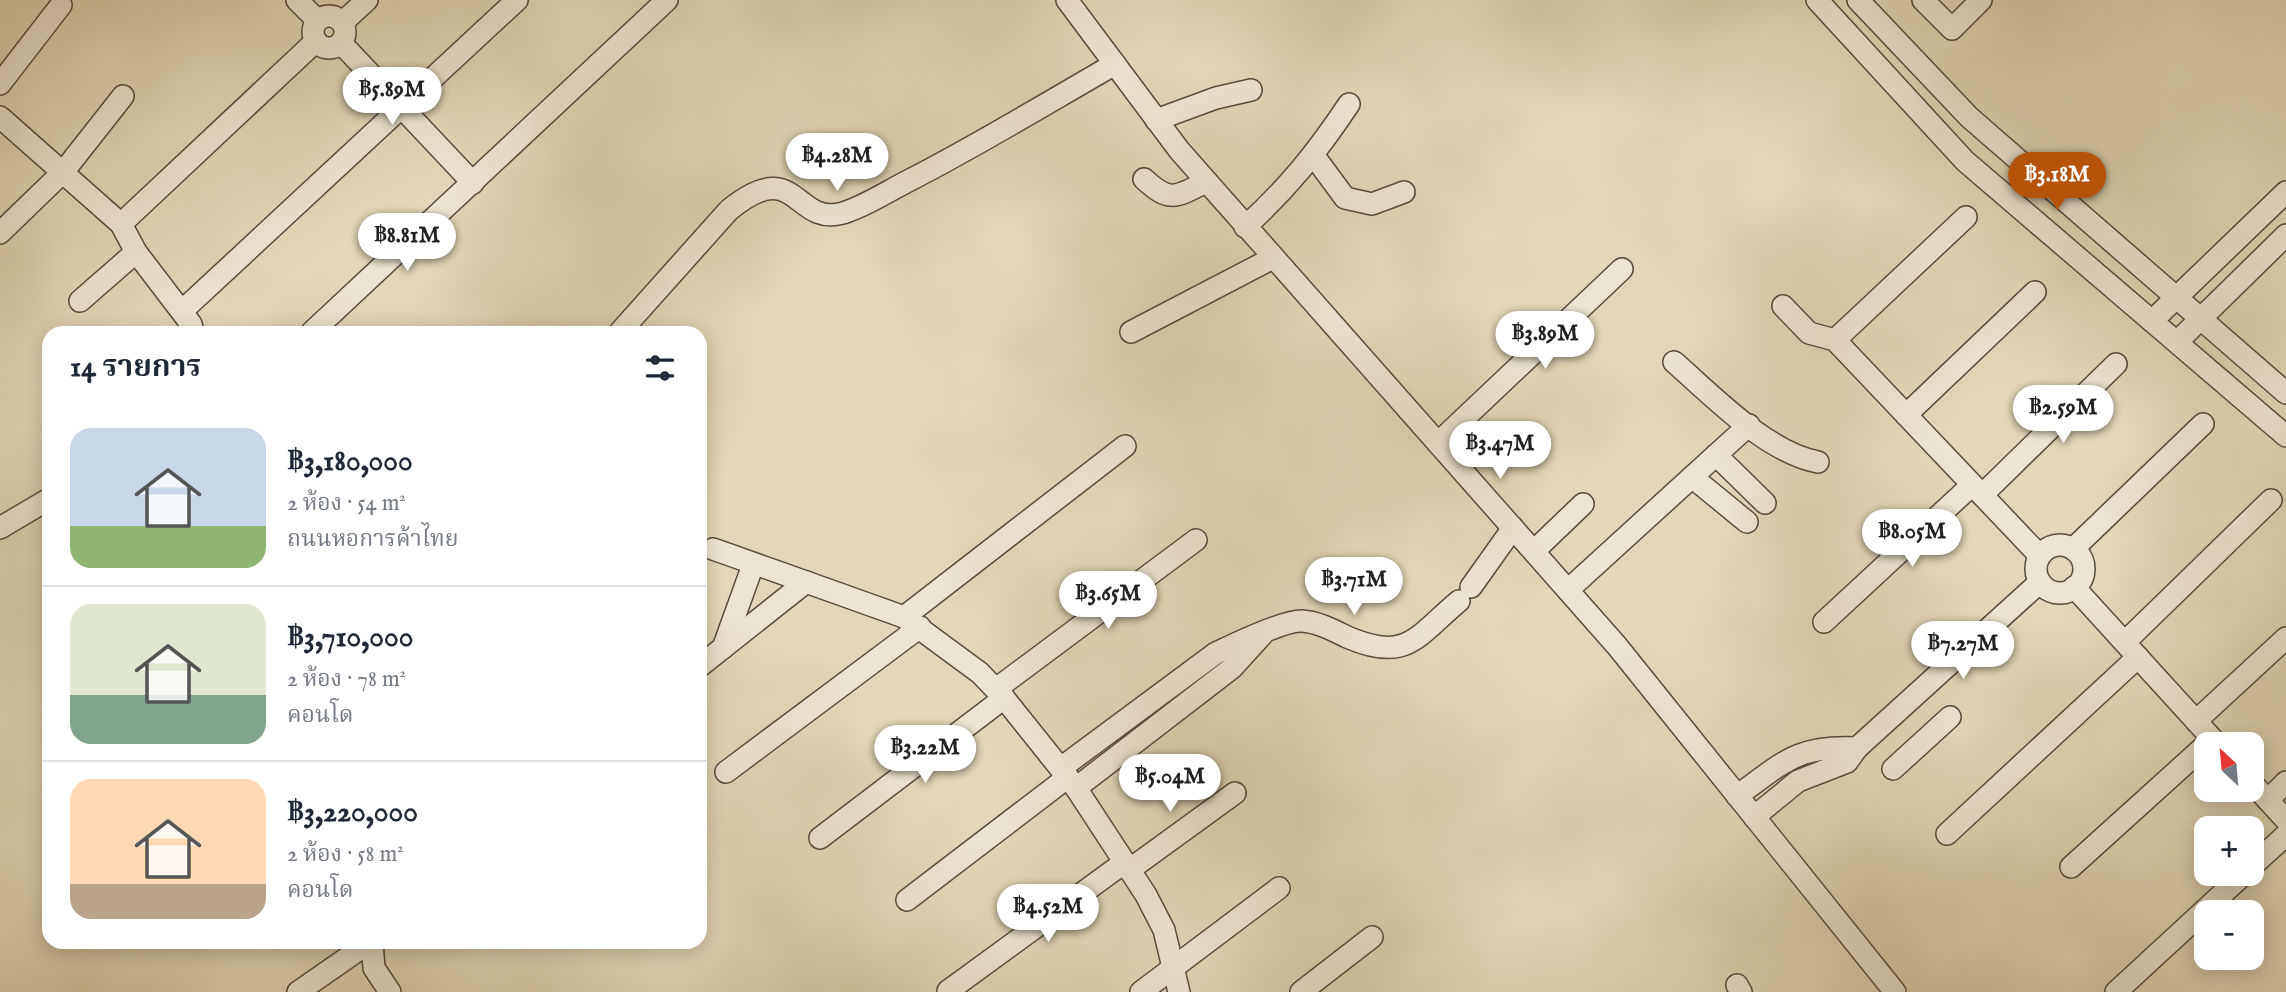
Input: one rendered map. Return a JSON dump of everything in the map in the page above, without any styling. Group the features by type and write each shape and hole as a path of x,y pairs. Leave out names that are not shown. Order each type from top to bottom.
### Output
{"street":[{"path":"297,0 328,48 367,0"},
{"path":"183,311 517,0"},
{"path":"318,326 667,0"},
{"path":"1067,0 1206,183 1617,646 1754,817 1884,988"},
{"path":"1817,0 1965,162 2286,436"},
{"path":"1858,0 1969,117 2200,318 2283,384"},
{"path":"1923,0 1952,29 1981,0"},
{"path":"0,84 61,5"},
{"path":"121,224 331,15 342,33 402,108 473,183"},
{"path":"625,326 729,210 748,195 764,188 779,188 827,216 850,211 954,157 1115,64"},
{"path":"1156,120 1216,98 1251,90"},
{"path":"0,233 64,171 123,96"},
{"path":"1245,227 1286,189 1314,156 1349,104"},
{"path":"0,117 121,224 136,252 183,311 190,326"},
{"path":"1314,156 1345,198 1372,204 1404,192"},
{"path":"1144,179 1160,194 1169,197 1179,196 1206,183"},
{"path":"2152,321 2286,192"},
{"path":"1835,340 1966,217"},
{"path":"2177,342 2286,235"},
{"path":"80,301 136,252"},
{"path":"1131,332 1273,258"},
{"path":"1438,443 1622,269"},
{"path":"1906,415 2035,292"},
{"path":"1783,306 1809,333 1835,340 2040,556"},
{"path":"1674,362 1749,425 1800,459 1818,463"},
{"path":"1824,622 1977,490 2116,364"},
{"path":"2073,549 2203,424"},
{"path":"1568,590 1749,425"},
{"path":"726,772 1125,446"},
{"path":"1716,455 1765,503"},
{"path":"1692,477 1747,522"},
{"path":"1947,834 2131,650 2271,500"},
{"path":"0,528 42,503"},
{"path":"1534,551 1583,504"},
{"path":"907,900 1068,777 1170,686 1216,653 1298,621 1316,623 1380,648 1398,649 1465,594 1513,528"},
{"path":"820,838 1196,540"},
{"path":"2051,547 2073,549 2082,561 2082,577 2074,587 2056,593 2040,582 2036,571 2040,556 2051,547"},
{"path":"713,549 912,622 1000,694 1068,777 1127,866 1164,930 1179,992"},
{"path":"723,648 752,565"},
{"path":"707,661 806,582"},
{"path":"1754,817 1798,781 1847,762 1857,748 2040,582"},
{"path":"2074,587 2204,732"},
{"path":"1068,777 1185,705 1232,668 1262,635"},
{"path":"2196,721 2286,638"},
{"path":"1170,686 1185,705"},
{"path":"1893,769 1950,717"},
{"path":"1887,722 1914,750"},
{"path":"1737,796 1800,752 1825,746 1857,748"},
{"path":"2071,867 2194,758"},
{"path":"2268,800 2286,782"},
{"path":"948,991 1235,793"},
{"path":"2264,796 2286,820"},
{"path":"2264,855 2286,835"},
{"path":"2116,992 2231,886"},
{"path":"1141,992 1279,888"},
{"path":"1301,992 1372,937"},
{"path":"298,992 361,949"},
{"path":"372,949 374,968 390,992"}]}
